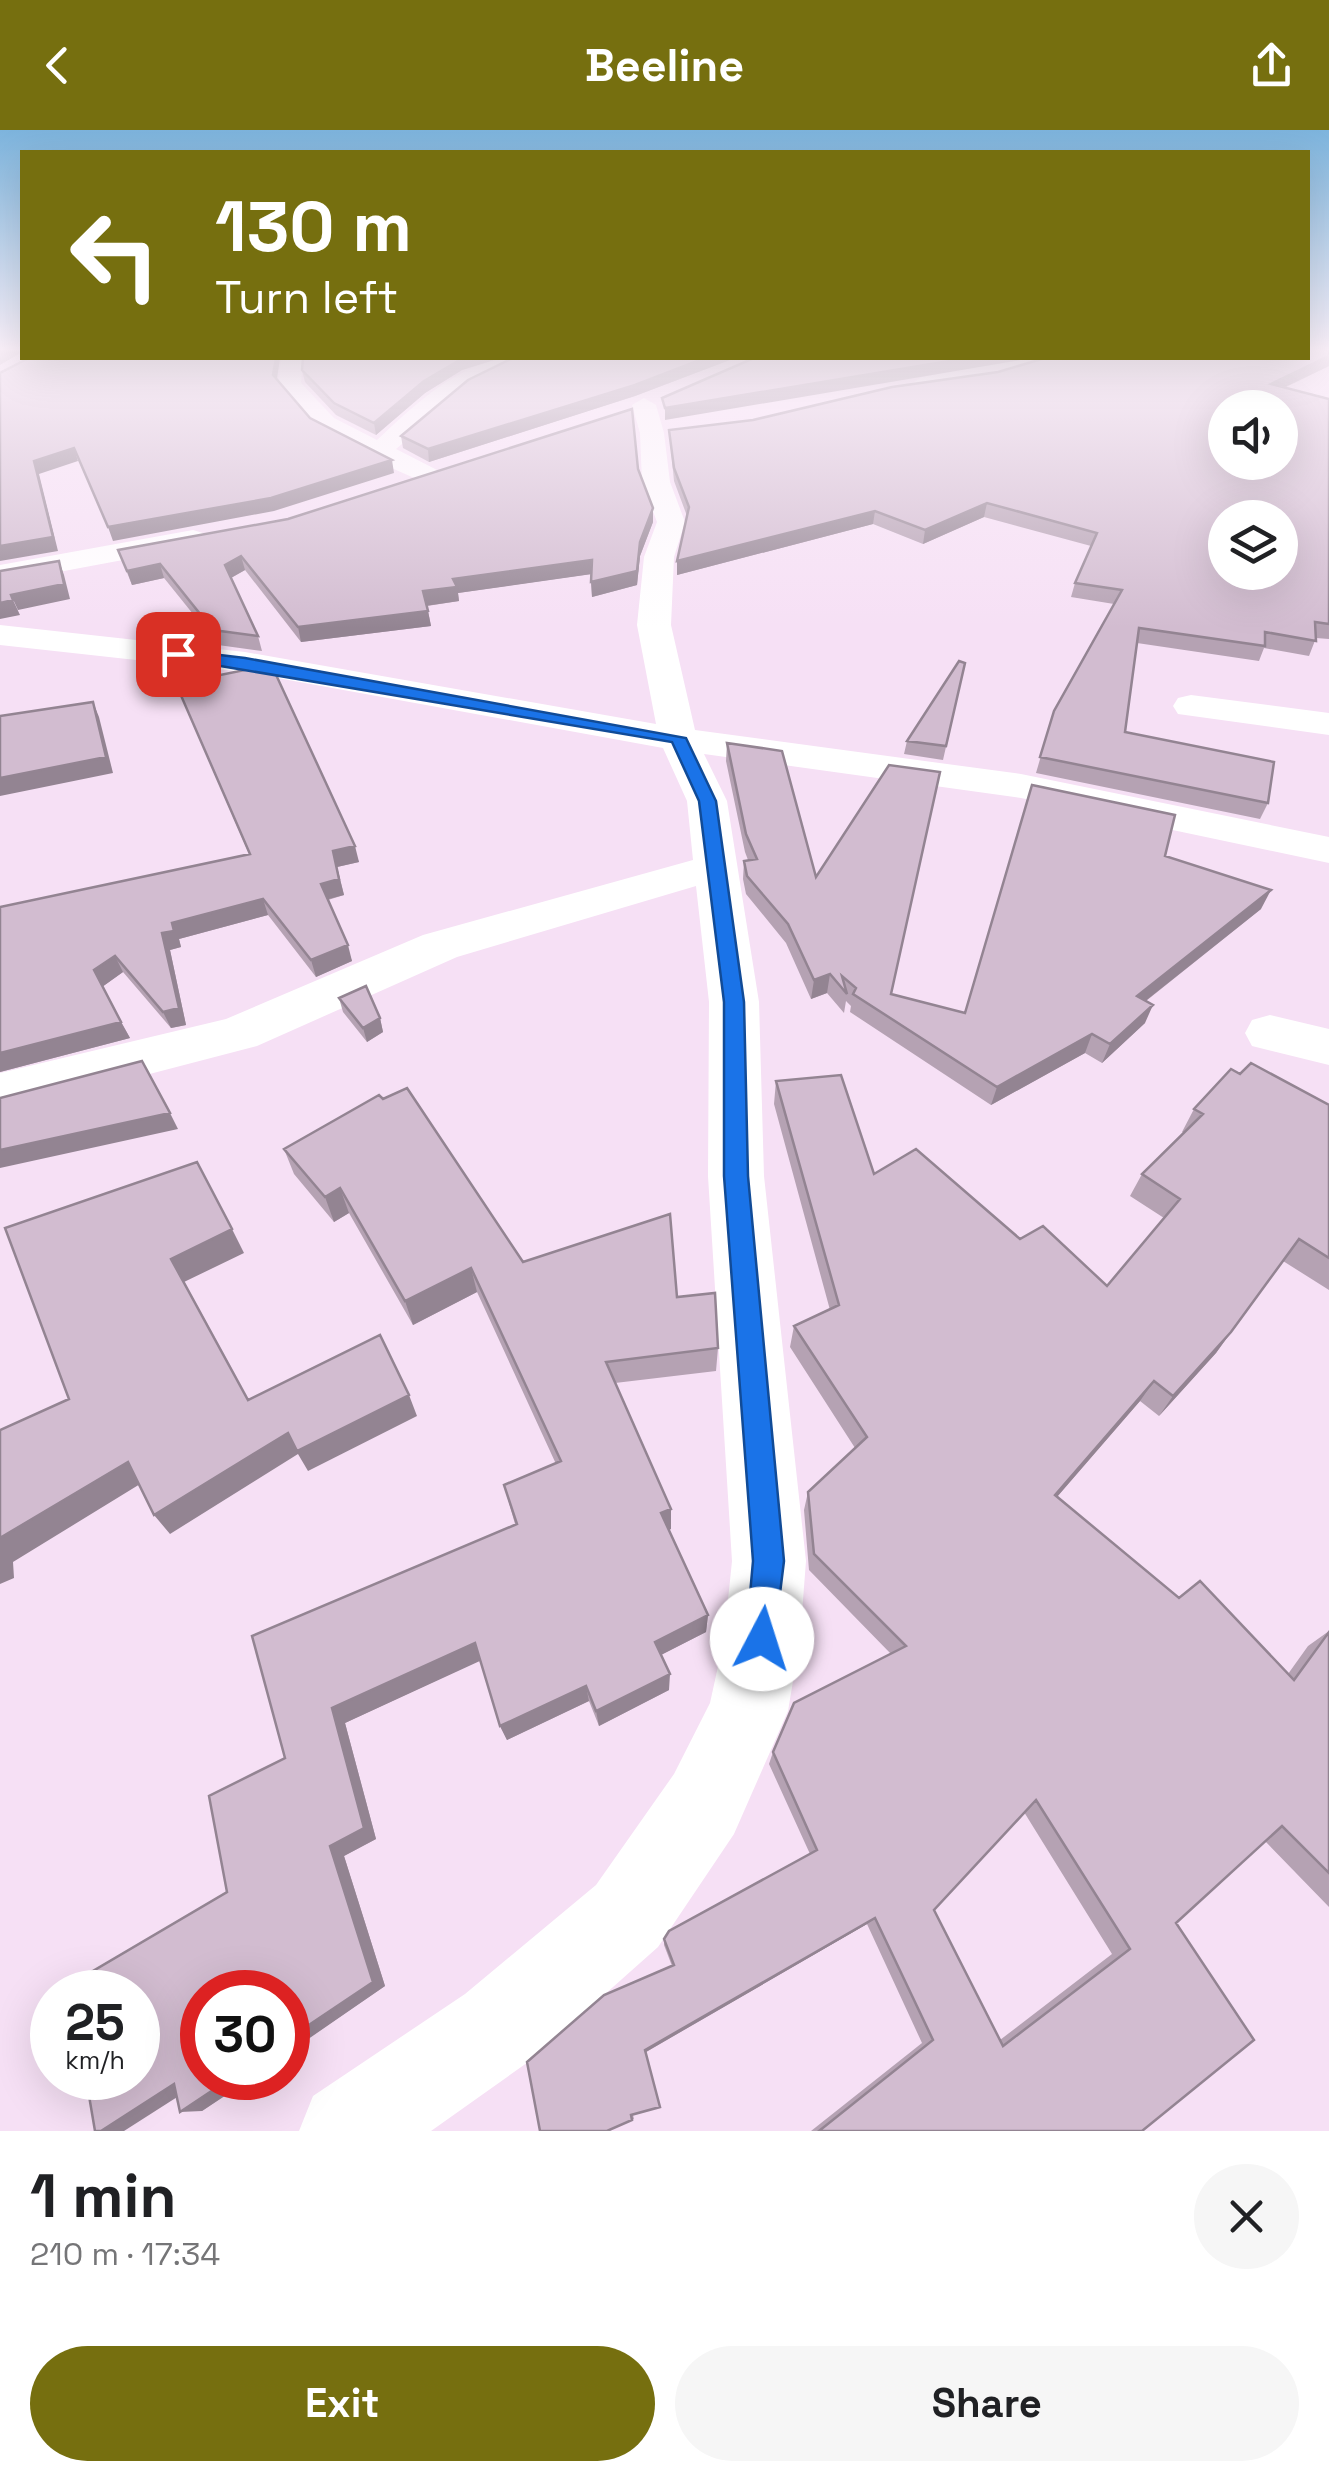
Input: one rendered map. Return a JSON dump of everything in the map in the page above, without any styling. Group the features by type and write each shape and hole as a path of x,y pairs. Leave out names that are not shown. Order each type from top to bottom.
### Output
{"street":[{"path":"357,441 430,477"},
{"path":"378,453 391,441"},
{"path":"348,2131 498,2027 628,1916 704,1804 748,1711 762,1639 768,1561 760,1421 743,1290 736,1176 734,1002 719,866 707,801 678,738 654,626 659,557 671,522 656,482 657,441"},
{"path":"397,488 463,466"},
{"path":"0,574 225,534"},
{"path":"0,635 245,662 678,738 1020,786 1329,850"},
{"path":"1191,706 1329,724"},
{"path":"0,1093 225,1037 440,946 719,866"},
{"path":"1270,1032 1329,1047"}],"building":[{"path":"0,441 356,441 392,460 271,498 108,527 74,448 34,461 53,537 0,546"},
{"path":"412,441 453,441 428,449"},
{"path":"531,441 635,441 638,469 653,508 640,542 637,571 591,582 592,560 453,579 457,587 423,591 428,611 298,627 241,556 225,565 258,636 213,630 160,564 127,571 118,550 288,519"},
{"path":"670,441 1208,441 1208,480 1298,480 1298,441 1329,441 1329,624 1315,622 1316,641 1265,632 1265,646 1139,628 1125,732 1274,762 1268,803 1040,757 1054,711 1122,590 1075,583 1097,533 987,503 925,530 875,511 677,561 689,507 674,468"},
{"path":"59,561 64,584 11,595 13,600 0,603 0,571"},
{"path":"237,660 272,666 355,846 333,851 339,879 321,884 348,945 311,960 263,899 172,923 174,931 162,933 179,1008 163,1012 115,956 94,970 121,1022 0,1053 0,907 250,854 176,684 245,670"},
{"path":"959,661 965,663 946,746 907,741"},
{"path":"93,702 106,757 0,778 0,716"},
{"path":"727,743 782,751 816,877 889,765 940,772 891,994 965,1013 1032,785 1175,815 1165,856 1271,890 1137,996 1153,1005 1110,1044 1092,1034 997,1087 853,994 856,988 842,976 847,994 830,974 814,980 788,924 747,876 744,861 757,859 746,834"},
{"path":"366,986 380,1018 363,1028 339,998"},
{"path":"142,1061 170,1113 0,1150 0,1098"},
{"path":"1251,1063 1329,1105 1329,1258 1299,1239 1231,1332 1173,1396 1154,1381 1055,1495 1179,1598 1200,1581 1294,1680 1329,1632 1329,1873 1282,1826 1176,1923 1254,2040 1142,2131 819,2131 933,2040 875,1918 645,2050 660,2107 631,2115 632,2120 607,2131 540,2131 527,2062 604,1995 674,1965 664,1939 669,1931 817,1850 773,1752 794,1703 906,1646 814,1554 808,1492 867,1437 794,1326 839,1305 776,1081 841,1075 874,1174 916,1149 1020,1239 1043,1226 1107,1286 1180,1199 1142,1174 1203,1114 1194,1109 1231,1069 1240,1074","holes":["1036,1800 1130,1949 1003,2046 934,1910"]},
{"path":"407,1088 523,1262 670,1214 677,1297 715,1293 718,1348 606,1362 671,1509 661,1513 708,1615 655,1642 670,1674 596,1711 586,1686 500,1726 475,1643 332,1708 364,1828 330,1846 373,1982 310,2024 310,1970 180,1970 180,2100 198,2100 180,2112 174,2084 160,2093 160,1970 95,1970 227,1892 209,1796 285,1758 252,1636 517,1524 504,1485 561,1461 471,1268 405,1301 340,1188 325,1197 284,1149 379,1095 383,1099"},
{"path":"197,1162 232,1229 171,1259 248,1400 380,1335 409,1395 297,1451 288,1433 154,1515 128,1462 0,1538 0,1430 69,1399 5,1228"},
{"path":"90,2100 149,2100 101,2131 95,2131"}],"route":[{"path":"178,654 245,662 678,738 707,801 719,866 734,1002 736,1176 743,1290 760,1421 768,1561 762,1639"}]}
